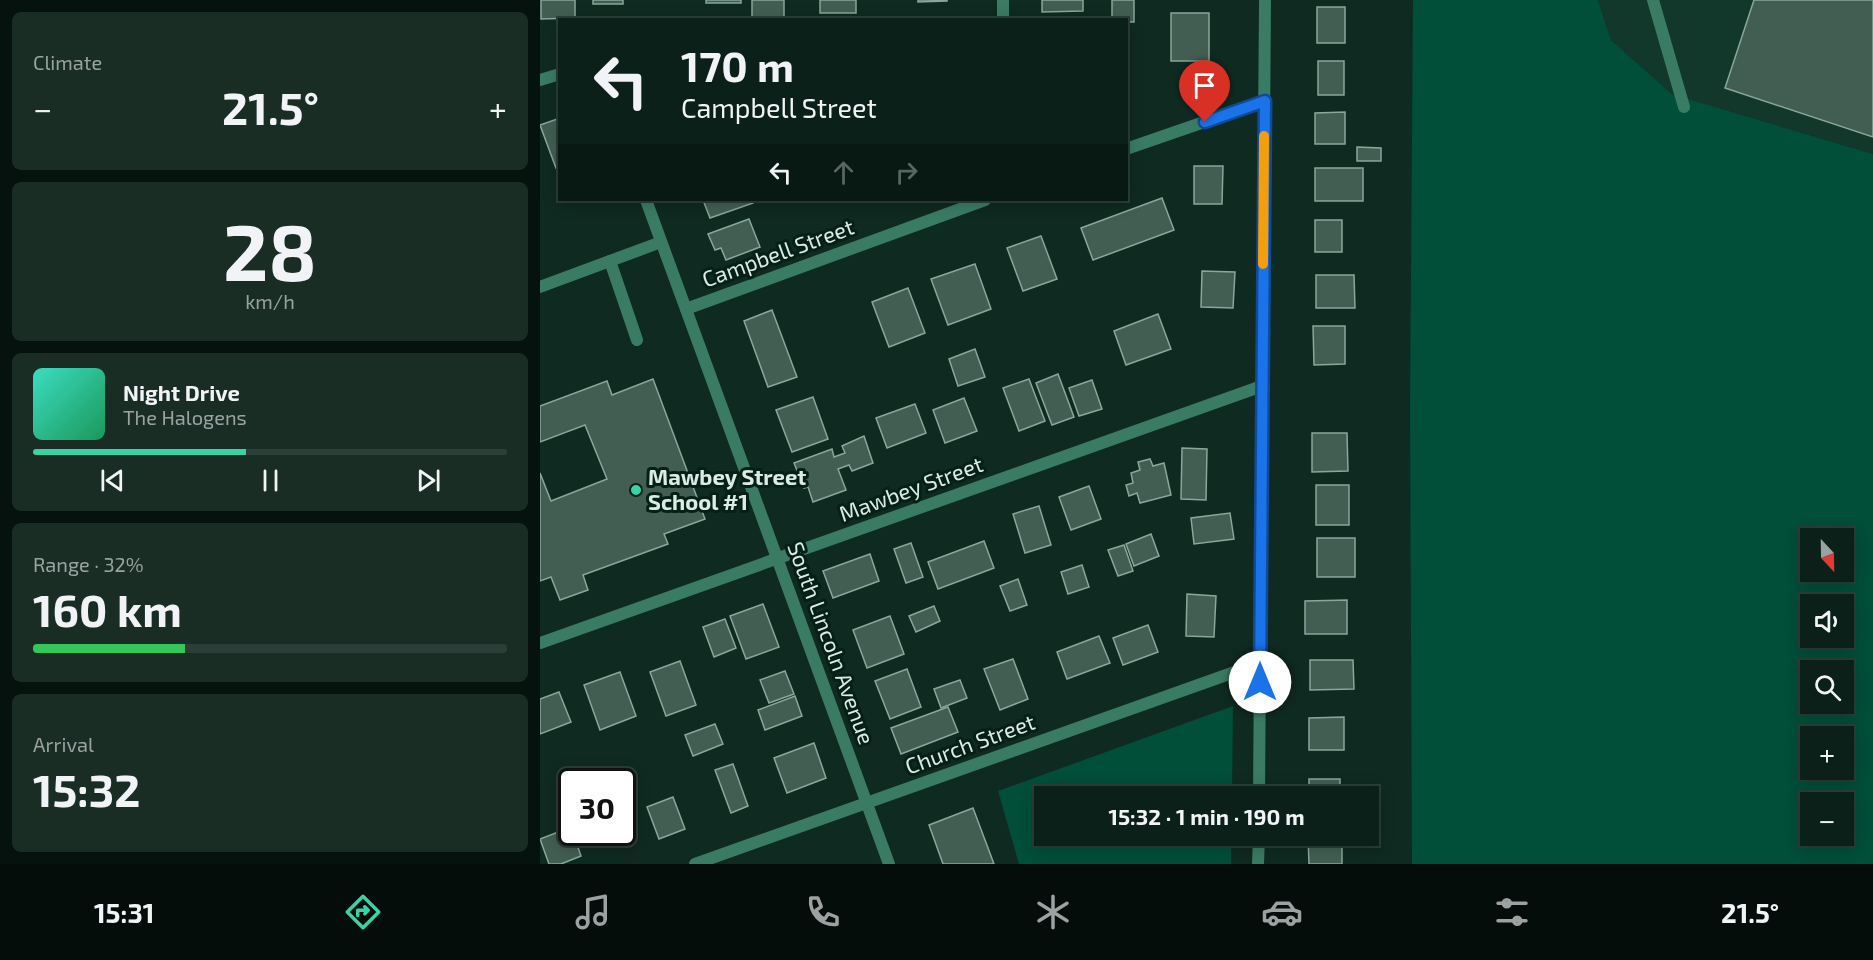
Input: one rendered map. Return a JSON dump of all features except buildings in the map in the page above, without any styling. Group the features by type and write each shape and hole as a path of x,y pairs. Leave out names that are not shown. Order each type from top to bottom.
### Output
{"street":[{"path":"1003,0 1003,18"},
{"path":"1259,786 1265,0"},
{"path":"1653,0 1684,107"},
{"path":"540,80 558,75"},
{"path":"1128,148 1265,101"},
{"name":"South Lincoln Avenue","path":"646,201 889,864"},
{"name":"Campbell Street","path":"686,309 982,201"},
{"path":"540,287 661,242"},
{"path":"610,261 637,340"},
{"name":"Mawbey Street","path":"540,643 1262,386"},
{"name":"Church Street","path":"694,864 1260,663"},
{"path":"1258,846 1258,864"}],"shaded area":[{"path":"1413,0 1598,0 1611,40 1672,94 1873,154 1873,864 1412,864 1410,407"},
{"path":"1598,0 1873,0 1873,154 1672,94 1611,40"},
{"path":"1233,706 1232,786 1034,786 1034,846 1231,846 1231,864 1019,864 998,791"}],"slow traffic":[{"path":"1263,264 1264,136"}],"place":[{"name":"Mawbey Street School #1","path":"636,490"}],"route":[{"path":"1205,122 1265,101 1260,682"}]}
